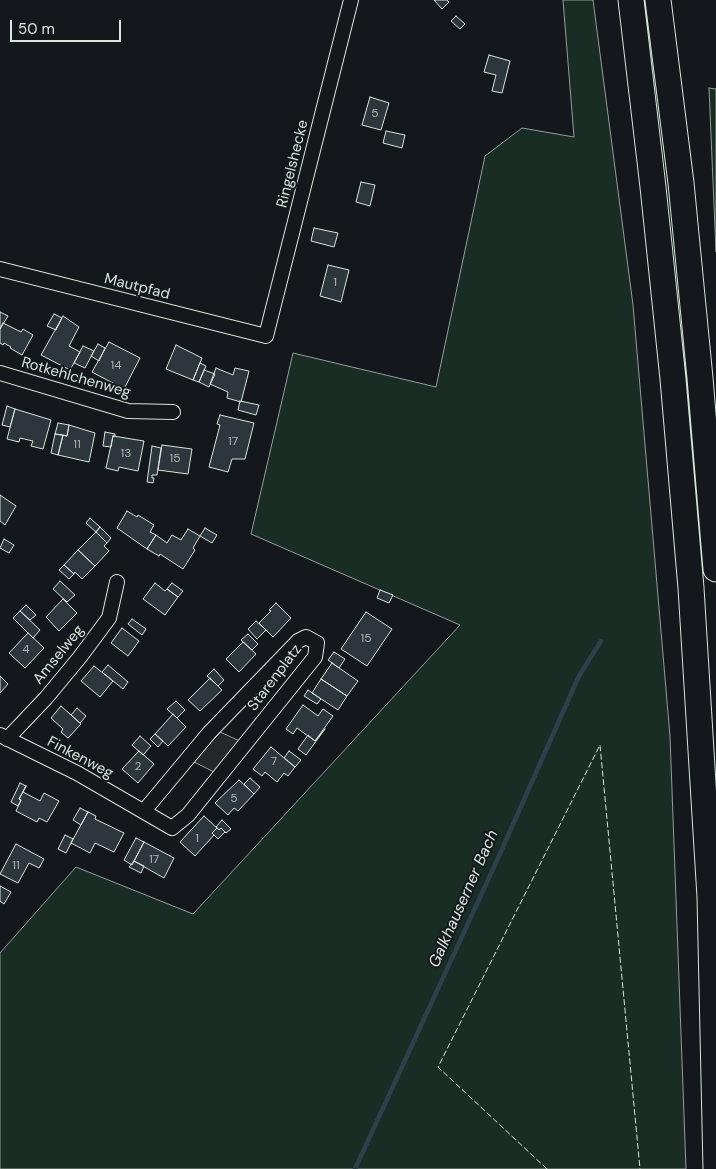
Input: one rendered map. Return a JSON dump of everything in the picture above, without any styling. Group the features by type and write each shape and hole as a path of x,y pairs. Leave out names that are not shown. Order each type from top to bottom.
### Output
{"highway":[{"path":"630,0 653,187 673,379 691,588 710,897 716,1169"},
{"path":"658,0 680,183 700,378 716,569"}],"street":[{"name":"Ringelshecke","path":"266,336 351,0"},
{"name":"Mautpfad","path":"0,270 266,336"},
{"name":"Rotkehlchenweg","path":"0,373 128,411 173,412"},
{"name":"Amselweg","path":"4,737 46,698 109,618 117,582"},
{"name":"Starenplatz","path":"306,636 317,643 315,657 188,814 172,828 144,811 209,733 298,641 306,636"},
{"name":"Finkenweg","path":"4,737 77,773 144,811"}],"green space":[{"path":"563,0 593,0 633,305 670,736 686,1169 0,1169 0,953 76,867 193,914 460,625 251,534 293,353 436,387 485,156 522,128 574,137"},
{"path":"709,88 716,89 716,252"}],"shaded area":[{"path":"220,732 242,742 216,773 194,762"}],"building":[{"path":"434,0 447,0 449,2 442,9"},
{"path":"456,16 465,24 460,29 451,21"},
{"path":"489,55 510,61 502,93 492,91 496,75 484,72"},
{"path":"370,97 389,103 381,130 362,125"},
{"path":"386,131 405,135 402,148 383,143"},
{"path":"361,182 375,185 370,206 356,202"},
{"path":"314,228 338,233 334,247 311,241"},
{"path":"328,265 349,270 341,302 320,296"},
{"path":"0,312 8,316 0,329"},
{"path":"54,314 62,318 56,330 47,326"},
{"path":"63,316 79,327 69,346 80,352 70,370 41,355"},
{"path":"3,323 21,332 23,329 33,335 22,355 4,343 3,345 0,343 0,329"},
{"path":"109,342 140,358 124,389 92,372"},
{"path":"98,344 105,348 99,361 91,356"},
{"path":"176,345 202,358 193,380 166,369"},
{"path":"83,346 94,351 85,368 74,363"},
{"path":"200,363 206,366 199,382 193,380"},
{"path":"216,368 233,375 235,368 249,371 241,402 227,398 228,392 210,384"},
{"path":"204,370 215,374 209,387 199,382"},
{"path":"240,401 259,405 256,415 238,410"},
{"path":"7,406 15,409 10,427 2,425"},
{"path":"15,409 51,420 43,449 31,446 33,441 20,438 19,442 7,439"},
{"path":"220,415 254,423 245,459 232,459 228,472 209,467 220,425 217,424"},
{"path":"58,423 69,425 67,436 55,434"},
{"path":"69,425 95,433 89,462 58,455 63,435 67,436"},
{"path":"105,432 115,434 111,447 103,446"},
{"path":"55,434 63,435 58,455 51,453"},
{"path":"113,436 144,441 138,471 119,467 118,471 106,468"},
{"path":"162,445 192,449 188,474 158,470"},
{"path":"152,446 161,448 157,475 152,475 152,478 154,478 153,483 147,482"},
{"path":"0,495 16,506 5,525 0,521"},
{"path":"127,511 137,517 138,515 154,525 150,532 156,535 147,549 117,528"},
{"path":"90,518 100,527 96,532 86,523"},
{"path":"100,527 111,538 107,543 96,532"},
{"path":"205,528 217,535 212,543 200,536"},
{"path":"188,529 200,536 193,548 195,550 183,569 160,554 159,556 147,549 156,535 167,543 172,535 181,540"},
{"path":"96,532 107,543 104,546 109,551 95,566 78,550"},
{"path":"4,539 14,545 9,553 0,548"},
{"path":"78,550 95,566 82,579 64,565"},
{"path":"64,565 74,574 69,579 59,570"},
{"path":"60,581 75,595 67,602 53,589"},
{"path":"155,583 165,591 167,589 178,597 165,615 143,599"},
{"path":"172,583 183,591 178,597 167,589"},
{"path":"380,590 393,595 389,603 377,598"},
{"path":"63,599 77,613 59,631 46,617"},
{"path":"276,603 291,618 273,637 259,623"},
{"path":"26,605 36,615 30,620 20,611"},
{"path":"20,611 40,630 33,638 13,618"},
{"path":"366,612 392,629 367,666 341,649"},
{"path":"132,619 146,629 142,635 128,624"},
{"path":"256,621 266,630 257,639 248,629"},
{"path":"122,628 139,641 128,656 111,643"},
{"path":"28,633 44,648 25,668 9,653"},
{"path":"248,634 258,644 252,650 241,640"},
{"path":"243,642 256,654 239,672 226,659"},
{"path":"334,652 345,659 339,668 328,660"},
{"path":"332,663 358,681 347,696 321,679"},
{"path":"108,665 128,682 123,689 102,672"},
{"path":"94,666 113,681 100,697 81,681"},
{"path":"214,669 224,680 218,686 207,676"},
{"path":"0,676 8,684 0,693"},
{"path":"210,678 222,690 200,711 188,700"},
{"path":"321,679 347,696 338,710 312,693"},
{"path":"308,690 321,699 317,704 304,696"},
{"path":"176,701 185,710 177,718 167,709"},
{"path":"303,705 318,716 323,709 333,716 315,741 297,728 293,734 286,729"},
{"path":"61,706 81,724 68,738 61,732 63,729 51,718"},
{"path":"77,708 86,716 80,723 71,715"},
{"path":"173,714 186,727 168,746 155,734"},
{"path":"325,729 306,755 298,749 308,735 315,741"},
{"path":"155,734 163,741 158,747 150,739"},
{"path":"140,736 151,746 143,755 132,745"},
{"path":"271,747 295,767 288,776 284,773 277,782 265,772 262,776 253,769"},
{"path":"139,751 154,764 138,783 122,769"},
{"path":"289,751 301,760 295,767 284,758"},
{"path":"250,778 260,787 254,794 244,784"},
{"path":"239,780 254,794 238,811 234,808 228,815 215,803"},
{"path":"20,783 26,786 19,799 21,800 18,806 11,802"},
{"path":"26,786 23,792 40,801 44,793 59,801 47,822 39,818 37,822 16,811 21,800 19,799"},
{"path":"80,808 88,812 81,825 73,820"},
{"path":"88,812 96,816 95,819 124,833 114,852 95,843 90,853 71,843"},
{"path":"204,816 217,828 212,833 214,835 195,856 180,842"},
{"path":"222,820 231,829 226,833 221,828 219,830 216,827"},
{"path":"217,828 219,830 221,828 225,832 218,839 212,833"},
{"path":"65,835 73,839 66,853 58,849"},
{"path":"136,838 144,842 132,865 124,860"},
{"path":"144,842 174,858 164,878 134,861"},
{"path":"16,844 44,859 39,868 29,863 18,883 0,874"},
{"path":"134,861 144,866 141,873 129,867"},
{"path":"0,886 11,892 4,904 0,901"}],"waterway":[{"name":"Galkhauserner Bach","path":"355,1169 499,856 579,676 601,641"}],"fence":[{"path":"547,1169 438,1067 600,745 640,1169"}]}
